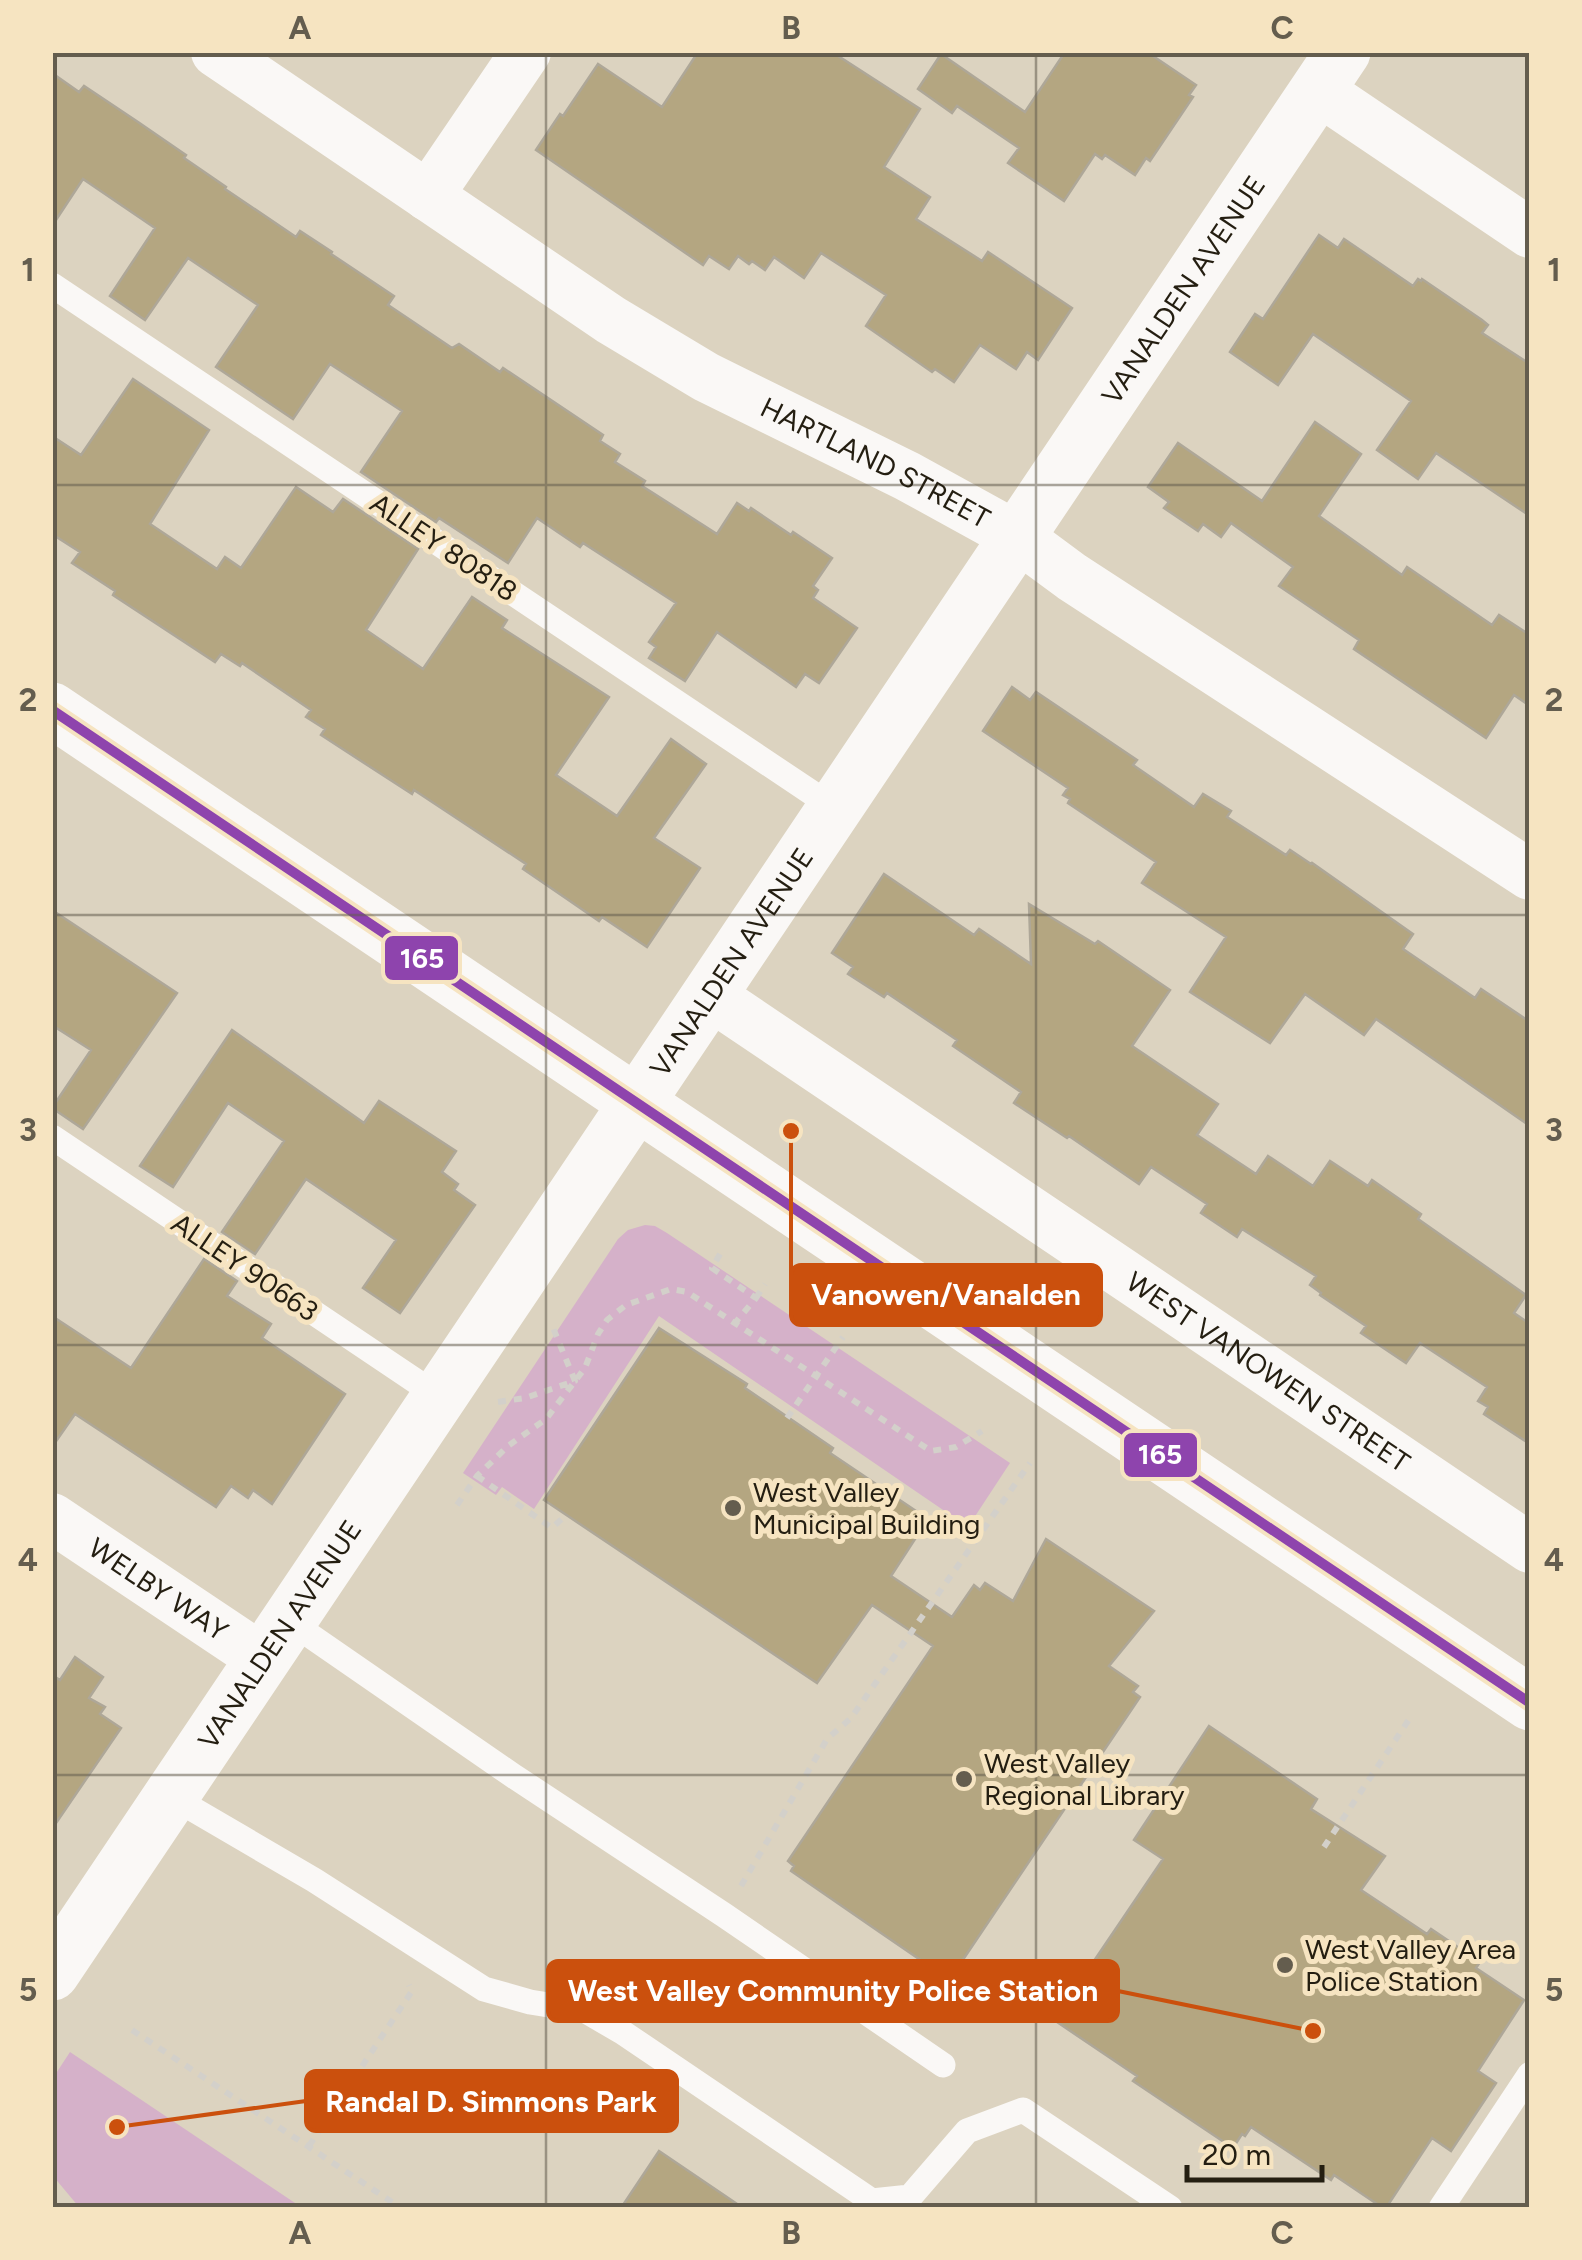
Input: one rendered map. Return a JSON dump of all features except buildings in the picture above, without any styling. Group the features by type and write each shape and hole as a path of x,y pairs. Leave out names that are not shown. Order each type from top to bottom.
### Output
{"street":[{"name":"HARTLAND STREET","path":"216,52 611,320 706,377 907,476 1018,537 1530,876"},
{"path":"428,196 526,52"},
{"path":"1331,71 1530,233"},
{"name":"VANALDEN AVENUE","path":"52,1973 1331,71"},
{"path":"52,710 1530,1703"},
{"name":"WEST VANOWEN STREET","path":"710,996 1530,1548"},
{"name":"WELBY WAY","path":"52,1518 276,1640"}],"lane":[{"name":"ALLEY 80818","path":"52,285 836,809"},
{"name":"ALLEY 90663","path":"52,1137 438,1396"},
{"path":"276,1640 512,1775 944,2065"},
{"path":"172,1797 314,1880 484,1990 586,2011 872,2201 910,2197 967,2131 1023,2110 1170,2208"},
{"path":"1441,2208 1530,2074"}],"path":[{"path":"720,1254 712,1268 756,1298"},
{"path":"735,1323 765,1284"},
{"path":"458,1505 477,1476 508,1446 546,1420 585,1368 607,1320 626,1306 671,1290 688,1292 931,1451 956,1447 982,1431"},
{"path":"552,1323 576,1381"},
{"path":"787,1418 842,1337"},
{"path":"498,1402 525,1398 576,1381"},
{"path":"724,1915 827,1739 852,1718 1030,1463"},
{"path":"477,1476 552,1528 566,1515"},
{"path":"1324,1848 1410,1718"},
{"path":"309,2146 412,1992 404,1980"},
{"path":"132,2030 401,2208"}],"shaded area":[{"path":"645,1225 667,1233 1010,1463 968,1527 659,1316 534,1509 502,1487 496,1495 463,1473 618,1239 628,1230"},
{"path":"70,2052 301,2207 79,2207 53,2176 53,2078"}],"transit line":[{"name":"165","path":"52,710 1530,1703"}],"place":[{"name":"Vanowen/Vanalden","path":"791,1131"},
{"name":"West Valley Municipal Building","path":"733,1508"},
{"name":"West Valley Regional Library","path":"964,1779"},
{"name":"West Valley Area Police Station","path":"1285,1965"},
{"name":"West Valley Community Police Station","path":"1313,2031"},
{"name":"Randal D. Simmons Park","path":"117,2127"}]}
